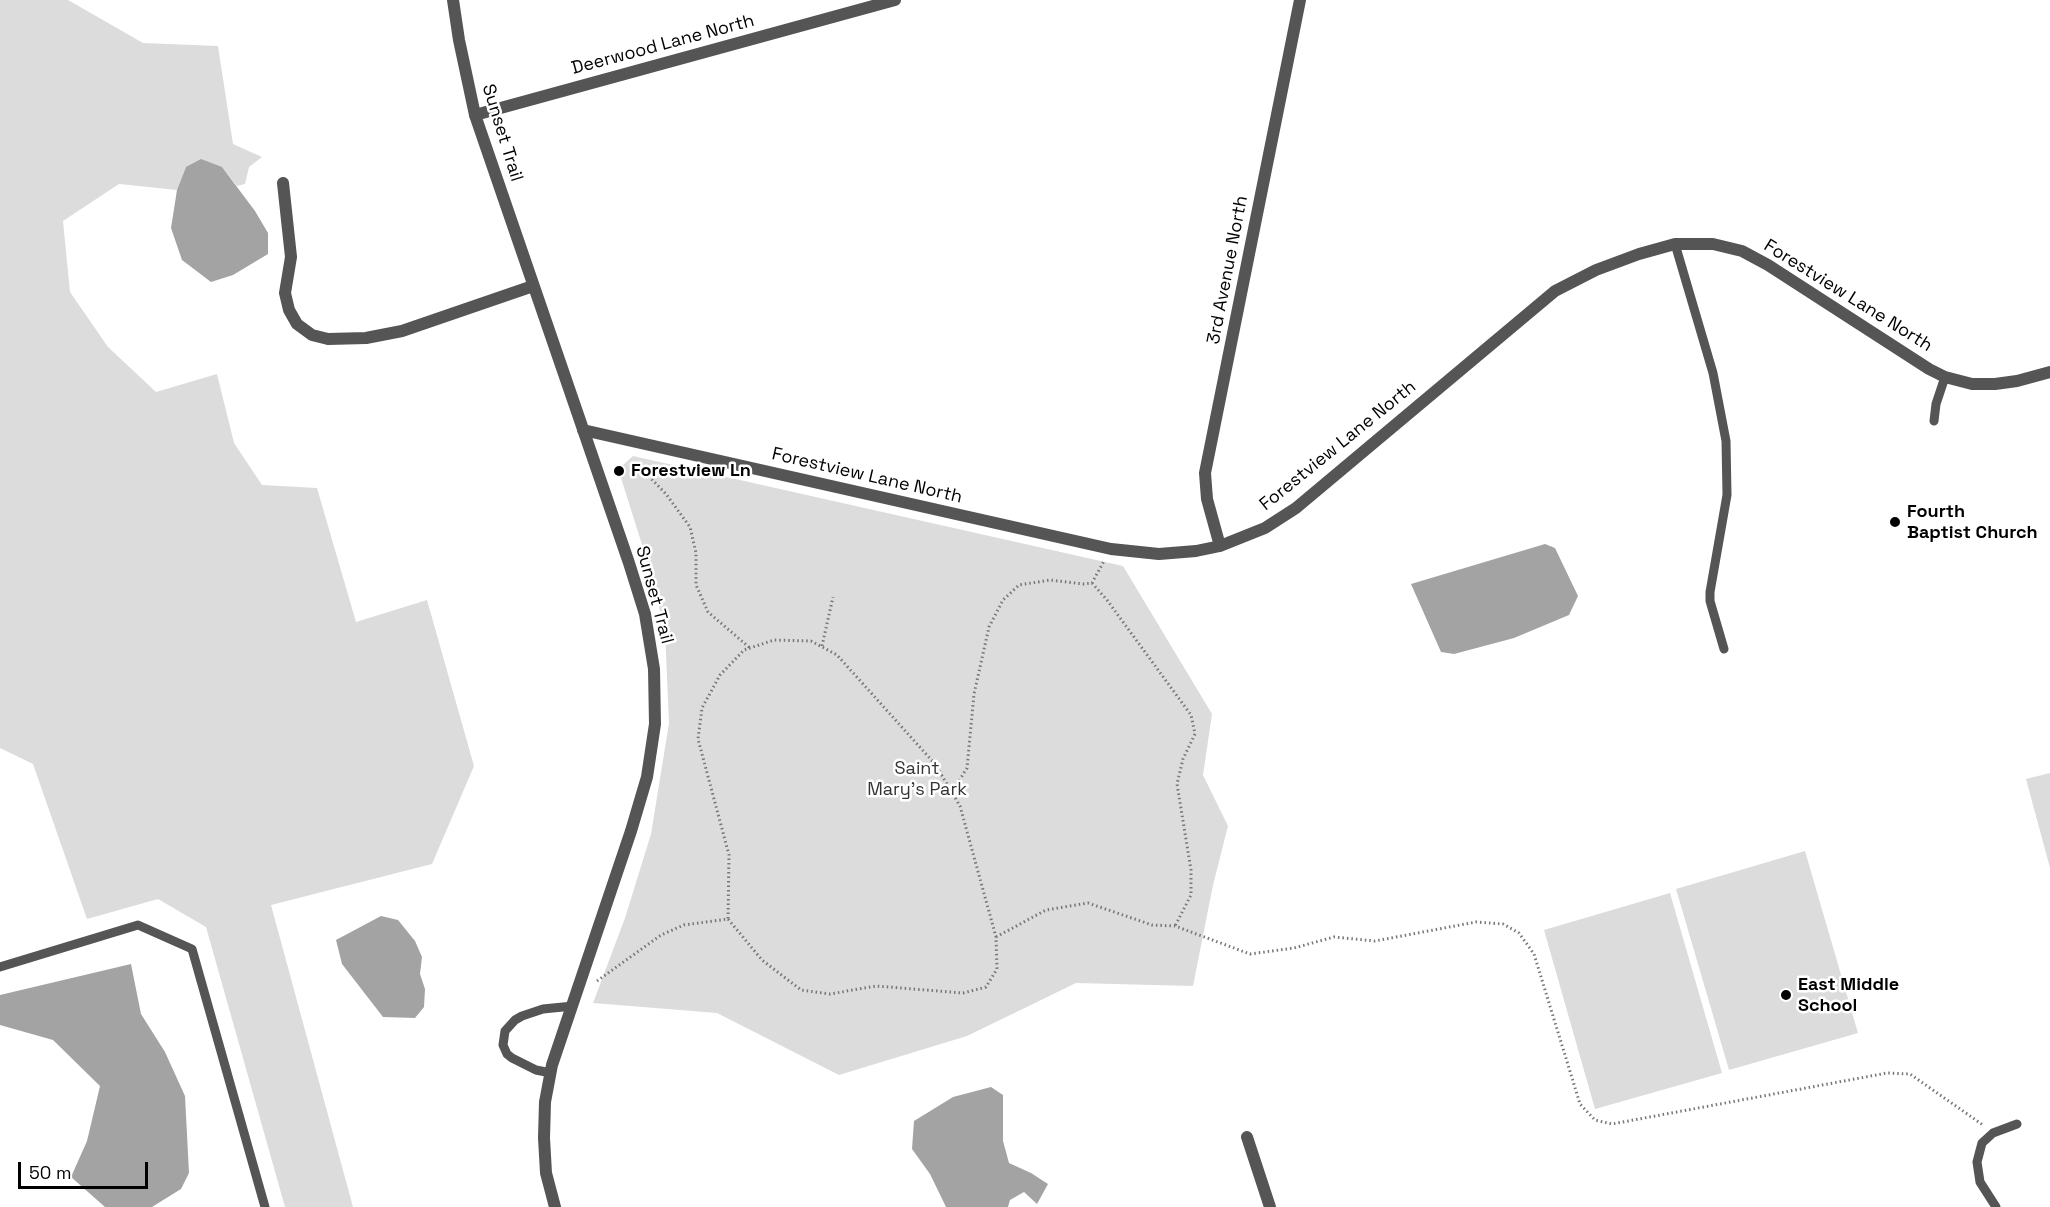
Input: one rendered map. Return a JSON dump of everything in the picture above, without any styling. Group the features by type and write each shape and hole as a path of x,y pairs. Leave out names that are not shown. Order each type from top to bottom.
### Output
{"street":[{"name":"Sunset Trail","path":"453,0 475,115 629,563 645,614 654,669 655,724 647,777 551,1073 545,1102 546,1173 555,1207"},
{"name":"Deerwood Lane North","path":"475,115 895,0"},
{"name":"3rd Avenue North","path":"1220,546 1208,499 1205,473 1300,0"},
{"path":"283,183 291,257 285,293 289,310 297,324 312,334 328,339 366,339 402,331 533,286"},
{"name":"Forestview Lane North","path":"583,430 1111,549 1159,554 1196,551 1220,546 1265,528 1296,507 1555,291 1596,270 1675,244 1713,244 1742,251 1768,265 1945,377 1972,384 1995,384 2050,372"},
{"path":"1247,1137 1270,1207"}],"lane":[{"path":"1675,244 1713,373 1726,441 1727,495 1710,592 1710,601 1724,649"},
{"path":"1934,421 1936,404 1945,377"},
{"path":"0,967 138,925 192,948 265,1207"},
{"path":"551,1073 536,1070 507,1054 503,1045 505,1031 522,1016 543,1009 573,1006"},
{"path":"1996,1207 1980,1182 1977,1162 1982,1143 1993,1133 2017,1124"}],"path":[{"path":"636,463 666,494 690,527 696,553 696,585 708,612 750,648"},
{"path":"1092,583 1111,549"},
{"path":"952,792 967,768 974,694 988,627 1003,600 1019,585 1050,580 1092,583"},
{"path":"1092,583 1107,600 1191,715 1195,734 1184,759 1177,784 1191,870 1191,896 1175,926"},
{"path":"822,646 833,597"},
{"path":"774,640 811,641 822,646 837,655 935,764 960,806 996,937 997,969 986,987 963,993 876,986 830,994 801,990 762,960 728,919 729,855 698,739 702,708 720,675 744,650 774,640"},
{"path":"996,937 1046,910 1088,903 1152,925 1175,926 1250,954 1294,948 1334,937 1375,941 1476,922 1503,924 1519,933 1534,954 1580,1104 1595,1120 1612,1124 1887,1073 1910,1074 1993,1133"},
{"path":"597,981 661,935 684,925 728,919"}],"green space":[{"path":"0,0 68,0 143,43 218,46 233,144 262,157 249,167 245,184 237,186 222,167 186,167 177,190 119,184 63,221 70,292 108,347 156,392 217,374 234,443 262,485 317,488 356,622 427,600 474,766 432,864 271,905 353,1207 285,1207 206,927 158,899 87,919 33,764 0,748"},
{"name":"Saint Mary's Park","path":"633,456 1123,566 1212,714 1203,775 1228,826 1213,885 1193,986 1076,983 967,1036 839,1075 717,1013 593,1003 625,918 651,834 669,723 665,630 645,554 621,478 622,466"},
{"path":"2050,773 2050,868 2026,779"},
{"path":"1805,851 1858,1033 1729,1070 1676,889"},
{"path":"1670,893 1722,1073 1595,1109 1544,930"}],"shaded area":[{"path":"201,159 222,167 255,211 268,233 268,254 233,275 211,282 182,260 171,228 177,190 186,167"},
{"path":"1545,544 1555,548 1578,596 1569,615 1514,638 1454,654 1441,652 1411,584"},
{"path":"381,916 398,920 415,941 422,957 420,974 425,989 424,1007 415,1018 383,1017 342,964 336,940"},
{"path":"131,964 141,1014 165,1052 185,1096 189,1173 181,1189 152,1207 105,1207 71,1177 87,1141 100,1086 53,1040 0,1025 0,995"},
{"path":"991,1087 1003,1095 1003,1141 1009,1163 1048,1184 1037,1204 1024,1192 1010,1200 1008,1207 946,1207 930,1174 912,1149 914,1121 953,1097"}],"place":[{"name":"Forestview Ln","path":"619,471"},
{"name":"Fourth Baptist Church","path":"1895,522"},
{"name":"East Middle School","path":"1786,995"}]}
